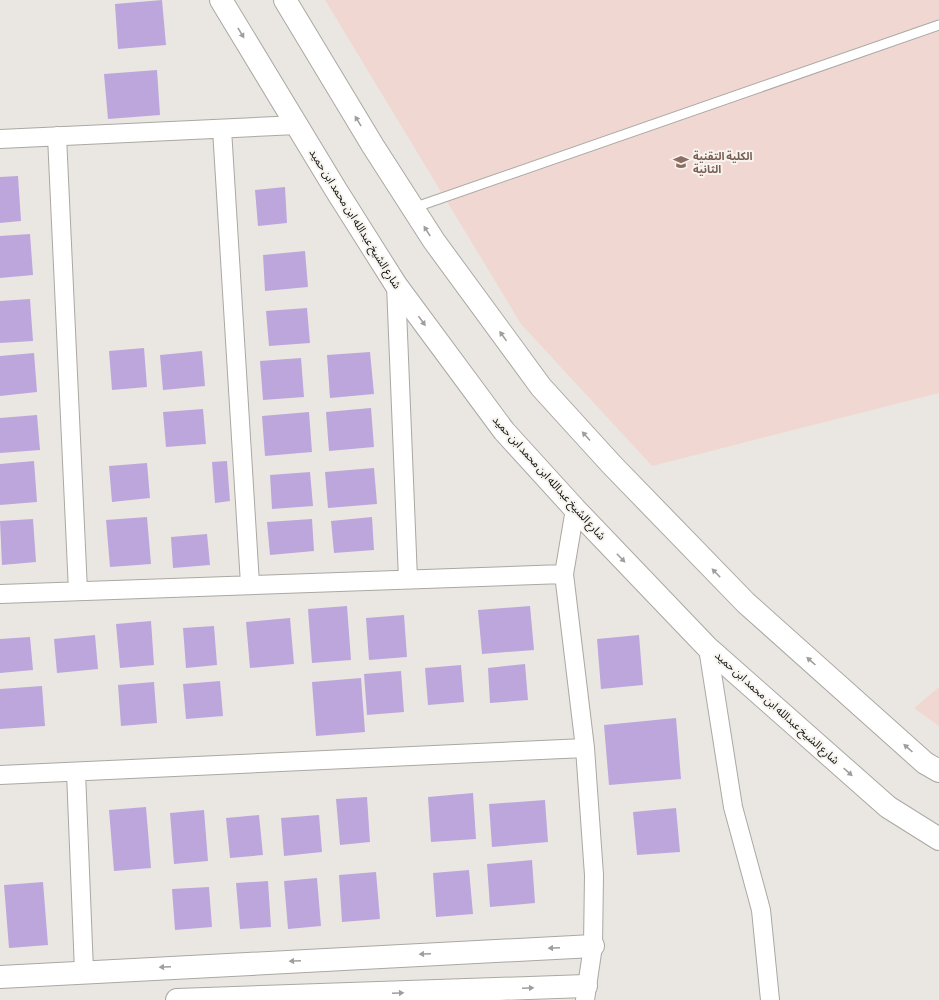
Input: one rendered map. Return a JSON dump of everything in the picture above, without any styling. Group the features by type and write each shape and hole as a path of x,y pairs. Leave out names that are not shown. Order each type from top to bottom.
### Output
{"street":[{"name":"شارع الشيخ عبدالله ابن محمد ابن حميد","path":"221,0 396,285 504,431 575,509 708,648 888,807 939,839"},
{"path":"286,0 434,241 541,387 612,465 746,603 925,763 939,771"},
{"path":"0,139 297,125"},
{"path":"222,129 250,584"},
{"path":"57,136 78,590"},
{"path":"396,285 408,579"},
{"path":"177,1000 586,993 593,946 594,875 585,748 564,574 575,509"},
{"path":"0,594 78,590 564,574"},
{"path":"708,648 733,807 760,910 770,1000"},
{"path":"0,775 585,748"},
{"path":"76,772 84,971"},
{"path":"0,977 84,971 593,946"}],"lane":[{"path":"413,208 939,25"}],"shaded area":[{"name":"الكلية التقنية الثانية","path":"325,0 939,0 939,393 652,466 521,324"},
{"path":"939,687 939,726 914,708"}],"building":[{"path":"162,0 166,45 118,49 115,4"},
{"path":"157,70 160,115 108,119 104,74"},
{"path":"18,176 21,221 0,223 0,177"},
{"path":"285,187 287,223 258,226 255,190"},
{"path":"30,234 33,275 0,278 0,236"},
{"path":"305,251 308,287 265,291 263,255"},
{"path":"30,299 33,341 0,343 0,301"},
{"path":"307,308 310,343 269,346 266,311"},
{"path":"144,348 147,387 112,390 109,351"},
{"path":"202,351 205,386 163,390 160,355"},
{"path":"370,352 374,394 330,398 327,355"},
{"path":"34,353 37,392 0,396 0,356"},
{"path":"301,358 304,397 263,400 260,361"},
{"path":"371,408 374,447 329,451 326,412"},
{"path":"203,409 206,444 166,447 163,412"},
{"path":"309,412 312,452 265,456 262,416"},
{"path":"37,415 40,450 0,453 0,418"},
{"path":"34,461 37,502 0,505 0,464"},
{"path":"227,461 230,501 215,503 212,462"},
{"path":"147,463 150,498 112,502 109,466"},
{"path":"374,468 377,504 328,508 325,472"},
{"path":"310,472 313,506 272,509 270,475"},
{"path":"147,517 151,564 110,567 106,520"},
{"path":"372,517 374,550 334,553 331,521"},
{"path":"33,519 36,562 2,565 0,521"},
{"path":"312,519 314,551 270,555 267,522"},
{"path":"207,534 210,565 173,568 171,537"},
{"path":"347,606 351,660 312,663 308,609"},
{"path":"530,606 534,650 482,654 478,610"},
{"path":"404,615 407,657 369,660 366,618"},
{"path":"290,618 294,664 250,668 246,622"},
{"path":"151,621 154,665 120,668 116,624"},
{"path":"214,626 217,665 186,668 183,628"},
{"path":"95,635 98,669 57,673 54,639"},
{"path":"639,635 643,685 601,689 597,639"},
{"path":"30,637 33,670 0,673 0,639"},
{"path":"525,664 528,700 490,703 488,668"},
{"path":"461,665 464,702 428,705 425,668"},
{"path":"401,671 404,712 367,715 364,674"},
{"path":"361,678 365,732 316,736 312,682"},
{"path":"220,681 223,716 186,719 183,684"},
{"path":"154,682 157,723 121,726 118,685"},
{"path":"42,686 45,726 0,729 0,689"},
{"path":"676,718 681,779 609,785 604,725"},
{"path":"473,793 476,839 431,842 428,797"},
{"path":"367,797 370,842 340,845 336,799"},
{"path":"545,800 548,842 492,847 489,804"},
{"path":"146,807 151,868 114,871 109,810"},
{"path":"676,808 680,852 637,855 633,812"},
{"path":"204,810 208,861 174,864 170,813"},
{"path":"259,815 263,855 230,858 226,818"},
{"path":"319,815 322,852 284,856 281,818"},
{"path":"532,860 535,903 490,907 487,864"},
{"path":"469,870 473,914 436,917 433,873"},
{"path":"376,872 380,919 342,922 339,875"},
{"path":"317,878 321,926 288,929 284,881"},
{"path":"268,881 271,927 240,929 236,883"},
{"path":"43,882 48,945 9,948 4,885"},
{"path":"209,887 212,927 175,930 172,889"}],"place":[{"name":"الكلية التقنية الثانية","path":"681,162"}]}
